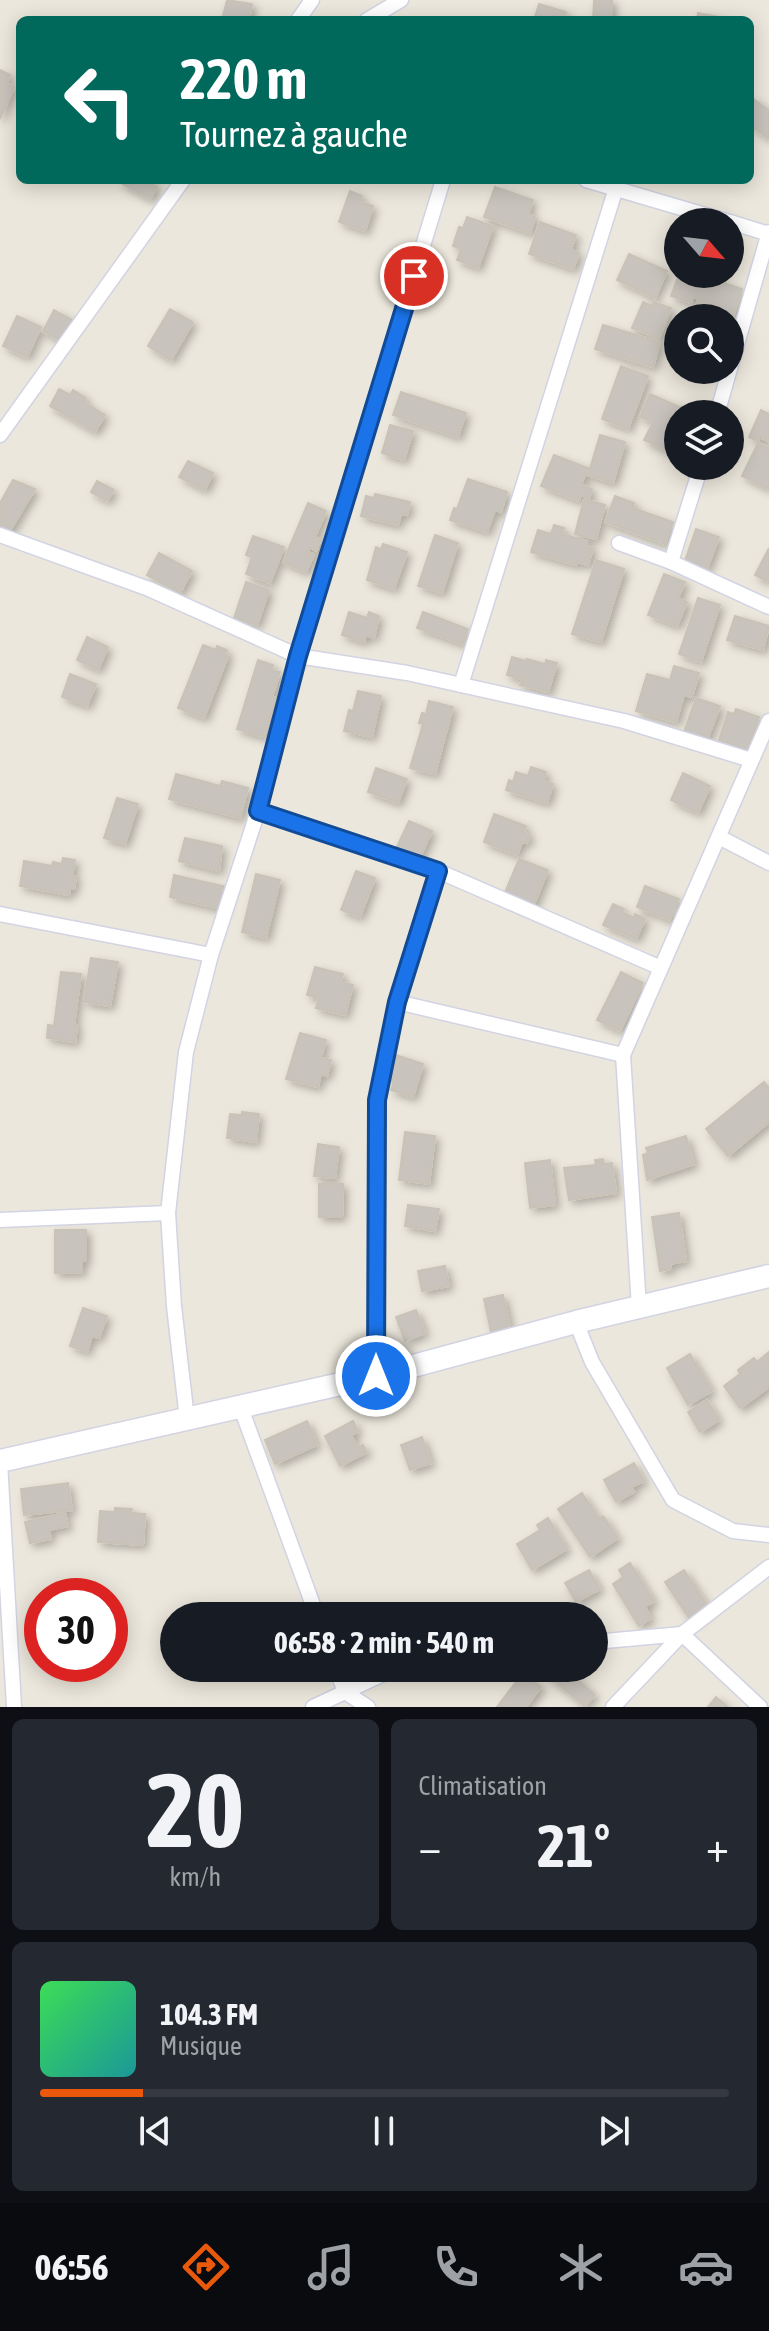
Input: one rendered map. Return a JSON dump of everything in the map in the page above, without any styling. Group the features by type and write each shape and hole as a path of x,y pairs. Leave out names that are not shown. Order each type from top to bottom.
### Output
{"main road":[{"path":"0,1462 376,1376 576,1322 769,1276"}],"street":[{"path":"374,16 401,0"},
{"path":"0,435 180,184"},
{"path":"187,1419 168,1213 186,1052 211,955 258,811 298,656 442,184"},
{"path":"601,184 682,208"},
{"path":"461,685 616,188"},
{"path":"721,400 769,233 744,226"},
{"path":"0,405 15,413"},
{"path":"671,562 697,480"},
{"path":"0,535 149,589 298,656 407,673 624,721 751,760"},
{"path":"619,543 671,562 769,607"},
{"path":"639,1307 623,1055 769,721"},
{"path":"258,811 438,871 661,968"},
{"path":"719,837 769,863"},
{"path":"376,1376 377,1100 397,1002 438,871"},
{"path":"0,914 211,955"},
{"path":"397,1002 623,1055"},
{"path":"0,1220 168,1213"},
{"path":"576,1322 592,1362 673,1500 733,1531 769,1535"},
{"path":"241,1408 312,1602"},
{"path":"0,1462 14,1707"},
{"path":"613,1707 682,1634 769,1567"},
{"path":"608,1641 682,1634 760,1707"},
{"path":"341,1682 345,1692 368,1707"},
{"path":"313,1707 366,1682"}],"building":[{"path":"227,0 252,4 250,16 223,16"},
{"path":"594,0 612,0 612,16 593,16"},
{"path":"539,4 566,12 565,16 535,16"},
{"path":"0,70 10,75 6,83 14,87 0,119"},
{"path":"754,99 769,110 769,139 754,128"},
{"path":"123,184 157,187 150,199"},
{"path":"495,187 533,200 528,214 535,217 530,233 484,217"},
{"path":"350,191 362,196 360,202 373,206 365,231 339,222"},
{"path":"467,217 493,226 478,268 457,260 461,249 453,246 459,227 463,228"},
{"path":"540,222 576,235 571,250 579,253 573,269 529,254"},
{"path":"629,254 664,270 664,278 655,298 617,280"},
{"path":"674,288 742,289 737,304 697,304 699,299 693,297 691,303 671,296"},
{"path":"643,302 652,306 654,302 664,306 664,326 659,339 632,328"},
{"path":"170,309 193,322 171,360 148,346"},
{"path":"54,310 72,320 61,341 43,331"},
{"path":"17,316 41,327 27,357 3,346"},
{"path":"603,325 660,342 653,367 595,349"},
{"path":"621,366 648,376 628,429 602,419"},
{"path":"59,389 70,395 73,390 86,398 84,402 105,415 95,432 50,406"},
{"path":"401,392 466,413 458,437 393,415"},
{"path":"650,394 664,400 664,449 644,440 653,422 640,417"},
{"path":"761,410 769,414 769,441 749,437"},
{"path":"390,425 413,431 404,460 382,453"},
{"path":"600,435 625,442 613,483 588,475"},
{"path":"758,443 769,448 769,489 744,477"},
{"path":"554,455 588,468 581,484 592,489 589,498 581,495 579,501 541,486"},
{"path":"188,461 213,473 205,490 179,477"},
{"path":"468,479 507,492 501,512 495,510 487,532 450,520"},
{"path":"13,480 35,489 8,534 0,530 0,503"},
{"path":"97,481 114,490 107,501 91,492"},
{"path":"375,494 410,502 407,515 401,514 398,525 361,516 366,496 374,498"},
{"path":"615,496 634,503 633,508 673,522 665,544 605,522"},
{"path":"584,499 605,505 596,539 575,534"},
{"path":"308,503 326,511 315,537 321,539 316,551 310,548 308,552 314,554 306,572 283,562"},
{"path":"554,525 564,528 562,534 587,541 586,546 593,548 588,565 577,562 576,565 531,552 538,530 551,534"},
{"path":"696,529 719,537 707,569 685,561"},
{"path":"435,535 458,543 442,593 418,586"},
{"path":"253,536 284,547 270,583 246,574 252,557 246,555"},
{"path":"383,544 407,552 394,589 367,580 376,547 381,549"},
{"path":"769,548 769,582 755,575"},
{"path":"159,553 192,571 180,593 147,575"},
{"path":"596,560 624,569 601,642 572,634"},
{"path":"664,574 685,582 678,598 687,602 677,626 648,615"},
{"path":"246,582 269,590 257,625 234,618"},
{"path":"698,598 720,605 701,662 679,654"},
{"path":"349,612 367,618 369,612 379,616 374,638 366,635 364,642 342,635"},
{"path":"423,612 468,629 463,644 417,628"},
{"path":"735,616 769,626 763,650 727,640"},
{"path":"87,637 108,647 98,670 77,660"},
{"path":"203,645 227,650 225,655 228,656 204,718 178,708"},
{"path":"512,657 545,664 546,660 557,663 548,692 520,685 522,679 507,675"},
{"path":"258,660 273,665 271,670 280,672 264,737 237,729"},
{"path":"674,666 699,673 692,697 684,695 676,722 636,711 647,674 670,680"},
{"path":"70,674 96,684 87,706 62,697"},
{"path":"358,691 381,696 372,737 344,731"},
{"path":"696,698 720,706 707,740 684,732"},
{"path":"429,701 453,707 435,774 410,768 423,724 419,723 422,713 426,714"},
{"path":"736,709 759,717 748,750 719,740 728,712 734,714"},
{"path":"531,767 546,772 543,781 553,784 547,803 506,790 516,772 528,776"},
{"path":"376,768 407,779 398,803 368,792"},
{"path":"683,773 710,786 698,813 671,800"},
{"path":"176,774 220,786 222,781 248,788 240,818 169,799"},
{"path":"117,798 138,804 125,844 104,838"},
{"path":"494,814 526,826 523,832 530,835 527,843 522,842 517,855 484,842"},
{"path":"409,821 432,831 417,864 394,853"},
{"path":"185,838 222,846 219,871 179,861"},
{"path":"63,858 75,860 72,876 76,877 74,889 70,889 69,895 20,886 24,861 52,866 53,862 62,864"},
{"path":"519,859 548,870 533,907 504,895"},
{"path":"356,871 375,878 360,917 341,910"},
{"path":"256,874 280,880 266,938 242,932"},
{"path":"174,875 227,887 222,909 170,897"},
{"path":"645,886 679,899 677,917 672,915 670,920 637,907"},
{"path":"613,904 634,918 635,914 645,919 636,939 603,925"},
{"path":"91,958 118,962 110,1006 84,1002"},
{"path":"315,967 343,974 341,982 353,985 345,1015 316,1008 319,998 307,995"},
{"path":"61,972 81,974 74,1025 77,1025 75,1042 47,1038 48,1025 54,1026"},
{"path":"621,972 643,983 620,1031 597,1020"},
{"path":"300,1033 326,1040 321,1058 331,1060 327,1076 321,1074 318,1087 286,1079"},
{"path":"396,1055 423,1064 413,1097 391,1090 394,1082 388,1080"},
{"path":"764,1082 769,1088 769,1122 728,1156 706,1129"},
{"path":"242,1112 259,1114 256,1142 227,1138 230,1114 242,1115"},
{"path":"405,1132 435,1136 429,1184 399,1180"},
{"path":"686,1136 694,1164 647,1180 643,1155 648,1153 646,1148"},
{"path":"318,1144 339,1147 335,1178 314,1176"},
{"path":"603,1159 604,1164 612,1163 616,1193 569,1200 564,1168 596,1165 595,1160"},
{"path":"550,1160 555,1205 530,1208 525,1163"},
{"path":"319,1184 343,1184 342,1217 319,1217"},
{"path":"408,1205 439,1209 435,1231 405,1226"},
{"path":"679,1213 686,1261 670,1264 671,1269 660,1271 652,1217"},
{"path":"55,1230 86,1230 86,1261 82,1261 82,1272 55,1273"},
{"path":"445,1266 449,1286 422,1291 418,1271"},
{"path":"503,1295 510,1328 491,1332 484,1299"},
{"path":"83,1308 107,1316 99,1338 92,1336 87,1352 70,1346"},
{"path":"416,1310 425,1333 405,1341 396,1317"},
{"path":"769,1352 769,1387 740,1408 724,1386 740,1374 738,1370 754,1358 757,1362"},
{"path":"690,1354 712,1391 688,1405 667,1368"},
{"path":"707,1400 719,1420 700,1432 688,1412"},
{"path":"307,1421 317,1445 275,1464 265,1440"},
{"path":"353,1421 358,1432 351,1435 357,1447 363,1445 367,1452 340,1466 325,1436"},
{"path":"422,1437 431,1463 410,1470 401,1445"},
{"path":"634,1463 644,1481 631,1487 634,1492 616,1502 604,1480"},
{"path":"68,1483 72,1510 24,1515 21,1489"},
{"path":"582,1493 599,1519 603,1516 618,1538 590,1557 558,1509"},
{"path":"115,1508 145,1514 143,1545 98,1542 100,1511 115,1512"},
{"path":"65,1513 68,1526 49,1530 51,1539 30,1543 25,1522"},
{"path":"548,1518 567,1549 532,1570 517,1544 540,1530 537,1525"},
{"path":"630,1563 654,1601 645,1607 651,1618 639,1626 613,1584 623,1577 619,1570"},
{"path":"589,1570 600,1589 576,1602 565,1583"},
{"path":"684,1570 709,1608 691,1621 665,1582"},
{"path":"516,1682 535,1682 541,1687 526,1707 497,1707"},
{"path":"556,1682 580,1682 595,1695 584,1706"},
{"path":"716,1697 728,1707 708,1707"}],"route":[{"path":"376,1376 377,1100 397,1002 438,871 258,811 298,656 414,276"}]}
